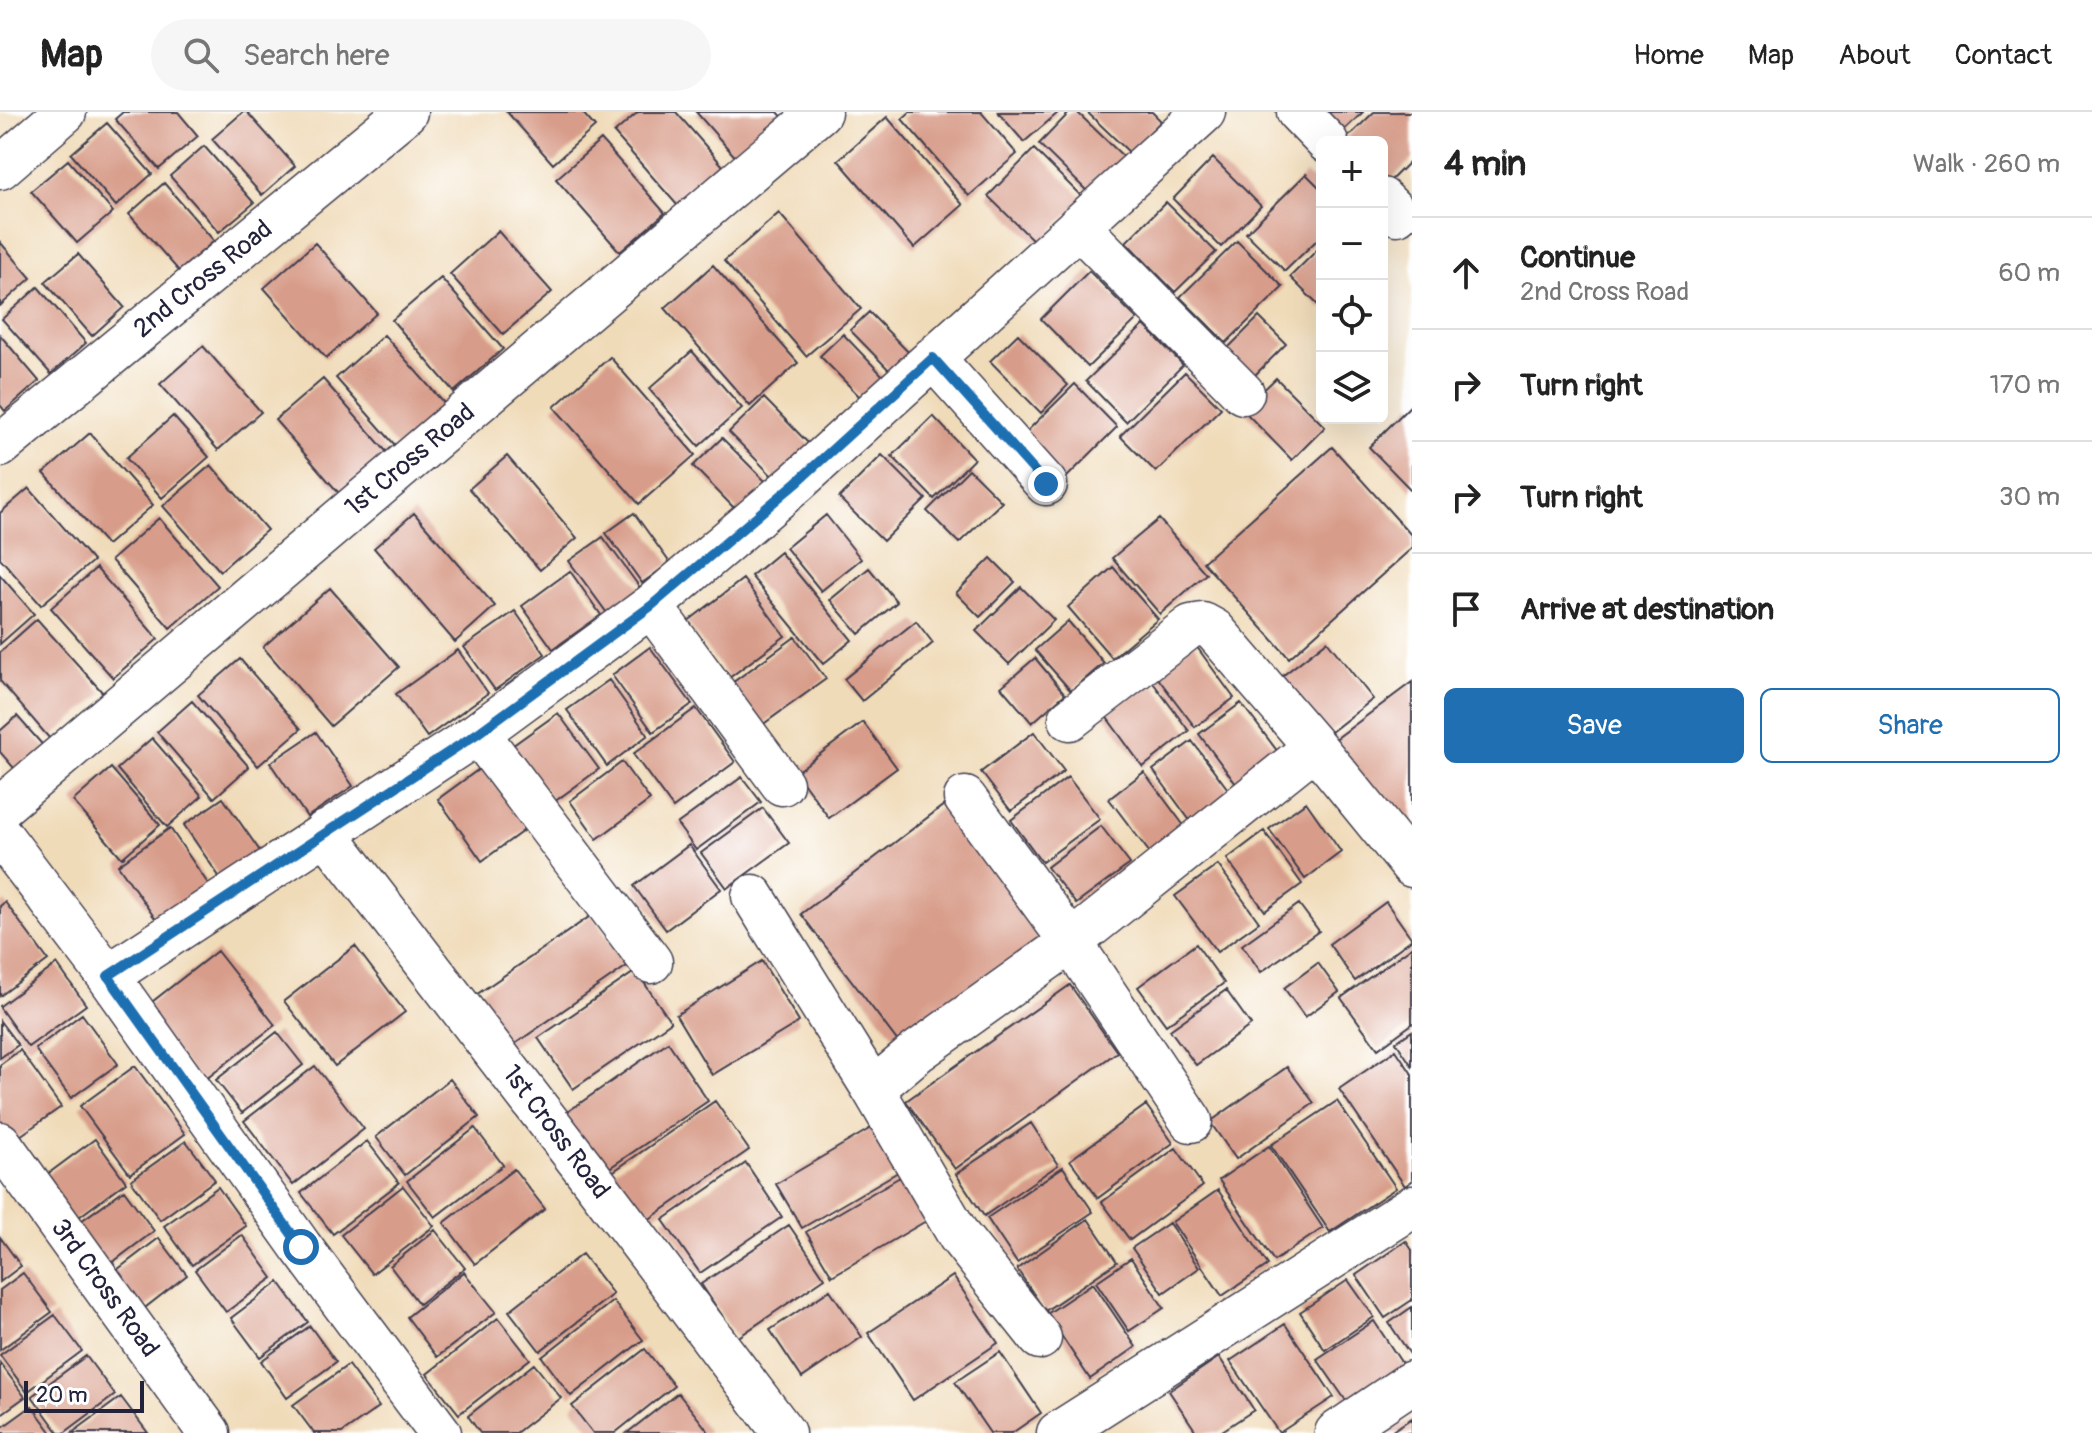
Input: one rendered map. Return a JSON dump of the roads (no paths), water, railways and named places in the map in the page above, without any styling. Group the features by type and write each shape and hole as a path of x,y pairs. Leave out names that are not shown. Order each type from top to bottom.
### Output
{"street":[{"path":"0,168 65,112"},
{"name":"2nd Cross Road","path":"0,446 406,112"},
{"name":"1st Cross Road","path":"0,808 820,112"},
{"path":"108,976 478,733 651,606 797,482 1204,112"},
{"path":"1298,112 1321,136"},
{"path":"1078,226 1243,393"},
{"path":"933,358 1046,484"},
{"path":"651,606 782,784"},
{"path":"1070,719 1191,626 1203,624 1214,630 1412,866"},
{"path":"478,733 651,962"},
{"path":"873,1089 917,1052 1071,942 1315,747"},
{"path":"965,798 1071,942 1191,1121"},
{"name":"1st Cross Road","path":"325,832 784,1433"},
{"path":"0,834 108,976 301,1247 440,1433"},
{"path":"753,896 873,1089 959,1236 1040,1338"},
{"name":"3rd Cross Road","path":"0,1143 209,1433"},
{"path":"1058,1433 1412,1207"},
{"path":"1336,1433 1412,1382"}]}
